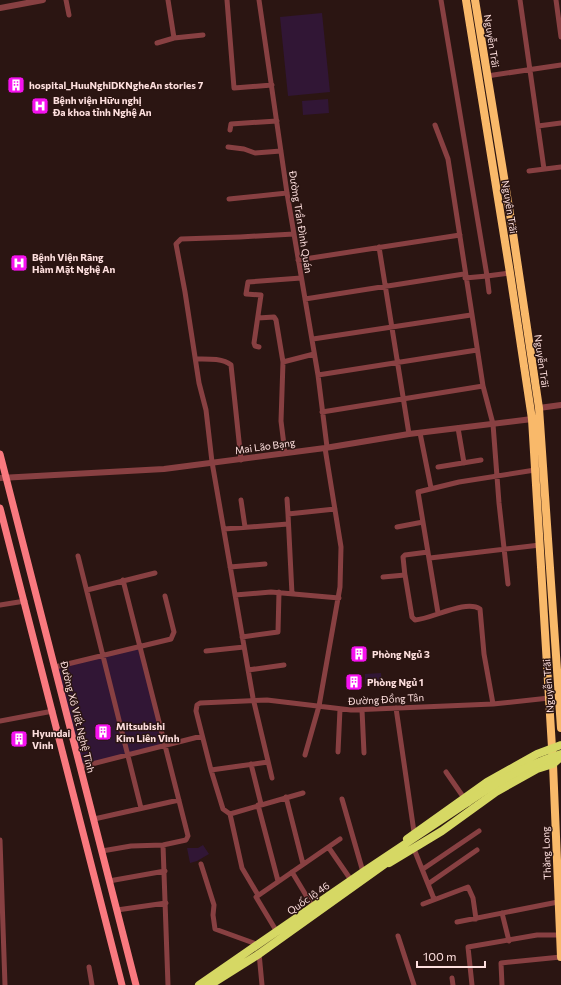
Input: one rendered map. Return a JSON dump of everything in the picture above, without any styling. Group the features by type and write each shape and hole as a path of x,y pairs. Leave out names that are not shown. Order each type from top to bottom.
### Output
{"highway":[{"path":"466,800 487,782 537,754 561,745"},
{"path":"381,863 414,832 466,800 529,766 561,756"},
{"path":"381,863 414,849 442,831 496,792 537,769 553,764 561,756"},
{"name":"Quốc lộ 46","path":"210,985 259,954 354,882 430,829 466,800"},
{"name":"Quốc lộ 46","path":"199,985 313,907 354,882 363,872 381,863"}],"main road":[{"name":"Nguyên Trãi","path":"466,0 532,419"},
{"name":"Nguyễn Trãi","path":"476,0 487,76 512,220 539,408 561,728"},
{"path":"532,419 539,408"},
{"name":"Nguyễn Trãi","path":"532,419 551,748"},
{"name":"Đường Xô Viết Nghệ Tĩnh","path":"0,454 3,477 55,667 136,985"},
{"path":"0,508 122,985"},
{"path":"53,711 65,707"},
{"name":"Thăng Long","path":"551,748 553,764 561,957"},
{"path":"94,879 108,877"}],"street":[{"path":"0,8 43,0"},
{"path":"66,0 69,15"},
{"path":"168,0 174,38"},
{"path":"227,0 234,88 272,85"},
{"name":"Đường Trần Đình Quán","path":"259,0 287,193 313,339 341,553 339,598 319,706 305,755"},
{"path":"440,0 489,292"},
{"path":"520,0 544,168"},
{"path":"556,0 561,37"},
{"path":"157,43 174,38 203,35"},
{"path":"487,76 561,65"},
{"path":"230,130 231,124 277,122"},
{"path":"538,126 561,123"},
{"path":"435,125 448,158 460,235 464,276 483,386 493,424 508,584"},
{"path":"228,148 244,148 255,153 282,151"},
{"path":"529,171 561,167"},
{"path":"229,199 287,193"},
{"path":"272,778 254,700 242,637 212,462 206,410 176,246 177,240 181,239 240,238 294,234"},
{"path":"298,260 460,235"},
{"path":"379,247 409,434"},
{"path":"305,299 385,286 464,276 487,276 510,273"},
{"path":"259,347 255,346 254,343 261,295 246,294 248,282 301,278"},
{"path":"313,339 471,315"},
{"path":"258,318 274,317 276,320 283,362 281,422 286,453"},
{"path":"318,375 477,350"},
{"path":"283,362 314,354"},
{"path":"196,359 214,360 229,363 231,365 240,460"},
{"path":"322,412 483,386"},
{"path":"539,408 561,405"},
{"name":"Mai Lão Bạng","path":"3,477 164,469 212,462 240,460 409,434 532,419"},
{"path":"458,428 464,463"},
{"path":"420,433 431,488"},
{"path":"438,467 481,460"},
{"path":"438,613 418,493 431,488 535,470"},
{"path":"287,499 292,570 292,594"},
{"path":"241,500 245,527"},
{"path":"288,514 335,508"},
{"path":"397,526 423,522"},
{"path":"224,529 288,524"},
{"path":"493,704 484,654 480,609 473,607 438,613 418,620 414,619 405,576 403,557 405,555 429,555 540,545"},
{"path":"78,556 129,754 141,808"},
{"path":"230,567 265,564"},
{"path":"87,590 155,573"},
{"path":"383,577 403,574 405,576"},
{"path":"102,851 131,846 163,844 188,838 123,580"},
{"path":"235,595 279,592 339,598"},
{"path":"242,637 278,632 279,592"},
{"path":"55,667 140,648 170,639 173,636 165,596"},
{"path":"0,605 25,601"},
{"path":"206,652 244,647"},
{"path":"248,670 284,665"},
{"name":"Đường Đồng Tân","path":"202,736 196,708 200,702 254,700 362,710 493,704 549,698"},
{"path":"396,708 414,832"},
{"path":"338,752 340,709"},
{"path":"362,710 364,753"},
{"path":"0,721 53,711"},
{"path":"80,767 202,736 222,809 230,814 242,868 258,895 257,898 277,932"},
{"path":"211,770 268,762"},
{"path":"251,764 259,805 278,881"},
{"path":"446,772 466,800"},
{"path":"230,814 303,793"},
{"path":"286,797 303,864"},
{"path":"342,799 363,872"},
{"path":"94,819 179,800"},
{"path":"423,869 479,831"},
{"path":"258,895 329,848 340,839"},
{"path":"0,840 5,985"},
{"path":"163,844 168,985"},
{"path":"329,848 354,882"},
{"path":"414,849 434,899"},
{"path":"428,884 477,850"},
{"path":"201,864 214,905 213,915 215,929 259,944 262,985"},
{"path":"108,877 165,871"},
{"path":"292,872 313,907"},
{"path":"423,904 468,887 473,898 476,919"},
{"path":"458,922 558,902"},
{"path":"117,910 166,903"},
{"path":"502,913 509,941"},
{"path":"472,985 468,947 537,935 560,934"},
{"path":"398,936 414,985"},
{"path":"502,985 501,963 561,957"},
{"path":"89,967 92,985"},
{"path":"452,978 453,985"}],"shaded area":[{"path":"322,13 330,92 288,96 280,17"},
{"path":"328,99 329,113 303,115 302,101"},
{"path":"140,647 165,745 80,767 55,667"},
{"path":"381,673 382,683 365,684 365,674"},
{"path":"203,845 209,854 190,863 187,848 198,848"}],"place":[{"name":"hospital_HuuNghiDKNgheAn stories 7","path":"16,85"},
{"name":"Bệnh viện Hữu nghị Đa khoa tỉnh Nghệ An","path":"40,106"},
{"name":"Bệnh Viện Răng Hàm Mặt Nghệ An","path":"19,263"},
{"name":"Phòng Ngủ 3","path":"359,654"},
{"name":"Phòng Ngủ 1","path":"354,682"},
{"name":"Mitsubishi Kim Liên Vinh","path":"103,732"},
{"name":"Hyundai Vinh","path":"19,739"}]}
